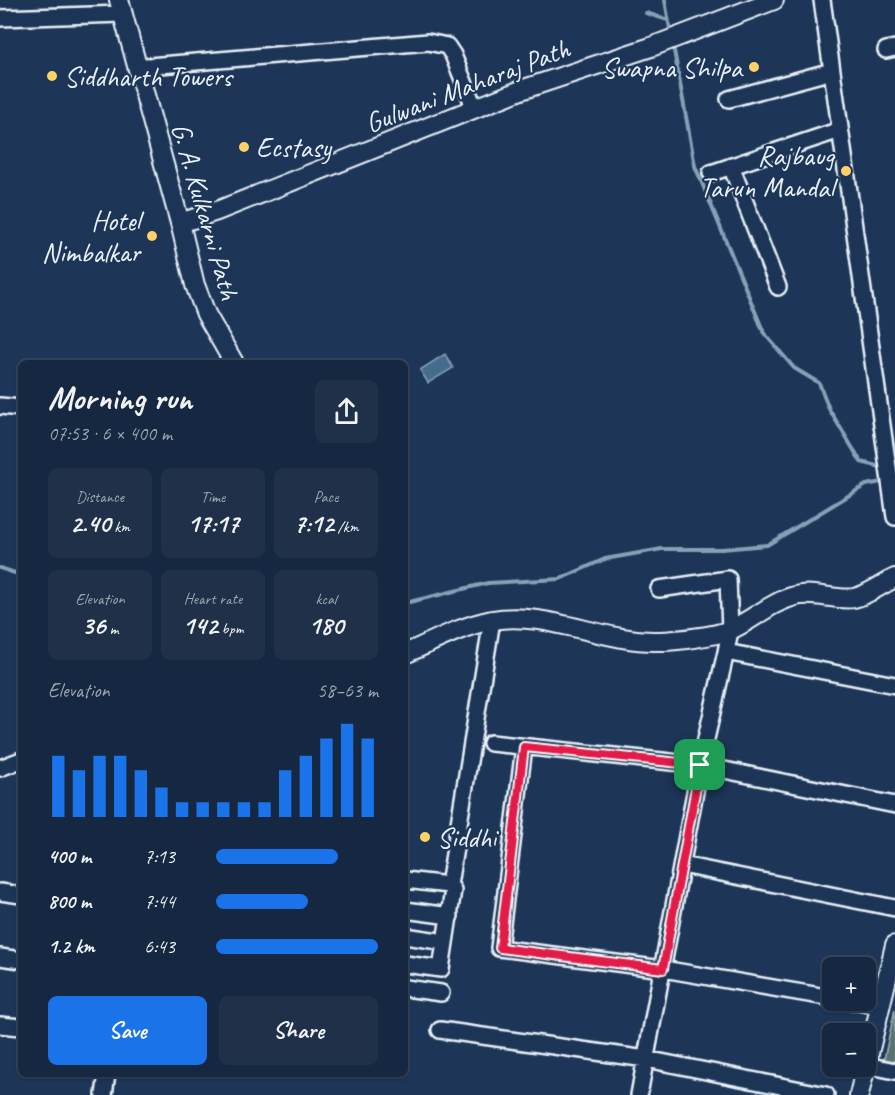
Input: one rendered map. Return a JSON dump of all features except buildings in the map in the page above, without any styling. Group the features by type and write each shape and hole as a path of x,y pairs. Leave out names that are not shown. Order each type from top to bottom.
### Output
{"street":[{"name":"Gulwani Maharaj Path","path":"180,223 217,211 521,90 651,47 774,0"},
{"path":"822,0 894,512"},
{"path":"0,18 121,7"},
{"name":"G. A. Kulkarni Path","path":"121,7 195,285 206,314 232,360"},
{"path":"137,68 428,42 447,46 453,55 475,109"},
{"path":"729,99 832,70"},
{"path":"711,173 840,130"},
{"path":"731,166 778,287"},
{"path":"0,406 18,408"},
{"path":"408,651 464,628 492,620 528,620 632,639 658,641 730,630 773,604 796,596 815,594 853,598 895,578"},
{"path":"639,1095 700,765 730,630 728,579 659,589"},
{"path":"449,885 492,620"},
{"path":"726,652 895,685"},
{"path":"491,743 700,765 895,805"},
{"path":"524,747 500,948 663,969 822,996"},
{"path":"0,768 18,761"},
{"path":"682,865 895,908"},
{"path":"408,880 449,885 453,890 441,969 408,964"},
{"path":"0,892 18,895"},
{"path":"408,910 450,916"},
{"path":"408,936 445,942"},
{"path":"876,1023 895,945"},
{"path":"0,957 18,960"},
{"path":"408,988 441,993"},
{"path":"876,1005 880,1006"},
{"path":"0,1025 18,1027"},
{"path":"440,1030 646,1059 826,1095"},
{"path":"876,1067 895,1071"},
{"path":"104,1095 107,1077"},
{"path":"859,1095 863,1077"}],"green space":[{"path":"895,1009 895,1061 884,1059"}],"water":[{"path":"445,354 453,368 428,383 420,370"}],"waterway":[{"path":"665,0 671,35"},
{"path":"646,13 668,20"},
{"path":"673,45 695,166 764,333 794,368 819,383 829,409 861,462 885,468"},
{"path":"408,602 488,583 560,579 605,559 662,549 722,549 767,545 866,485 887,481"},
{"path":"0,568 18,574"}],"place":[{"name":"Swapna Shilpa","path":"754,67"},
{"name":"Siddharth Towers","path":"52,76"},
{"name":"Ecstasy","path":"244,147"},
{"name":"Rajbaug Tarun Mandal","path":"846,171"},
{"name":"Hotel Nimbalkar","path":"152,236"},
{"name":"Siddhi","path":"425,837"}],"route":[{"path":"524,747 700,765 663,969 500,948 524,747"}]}
